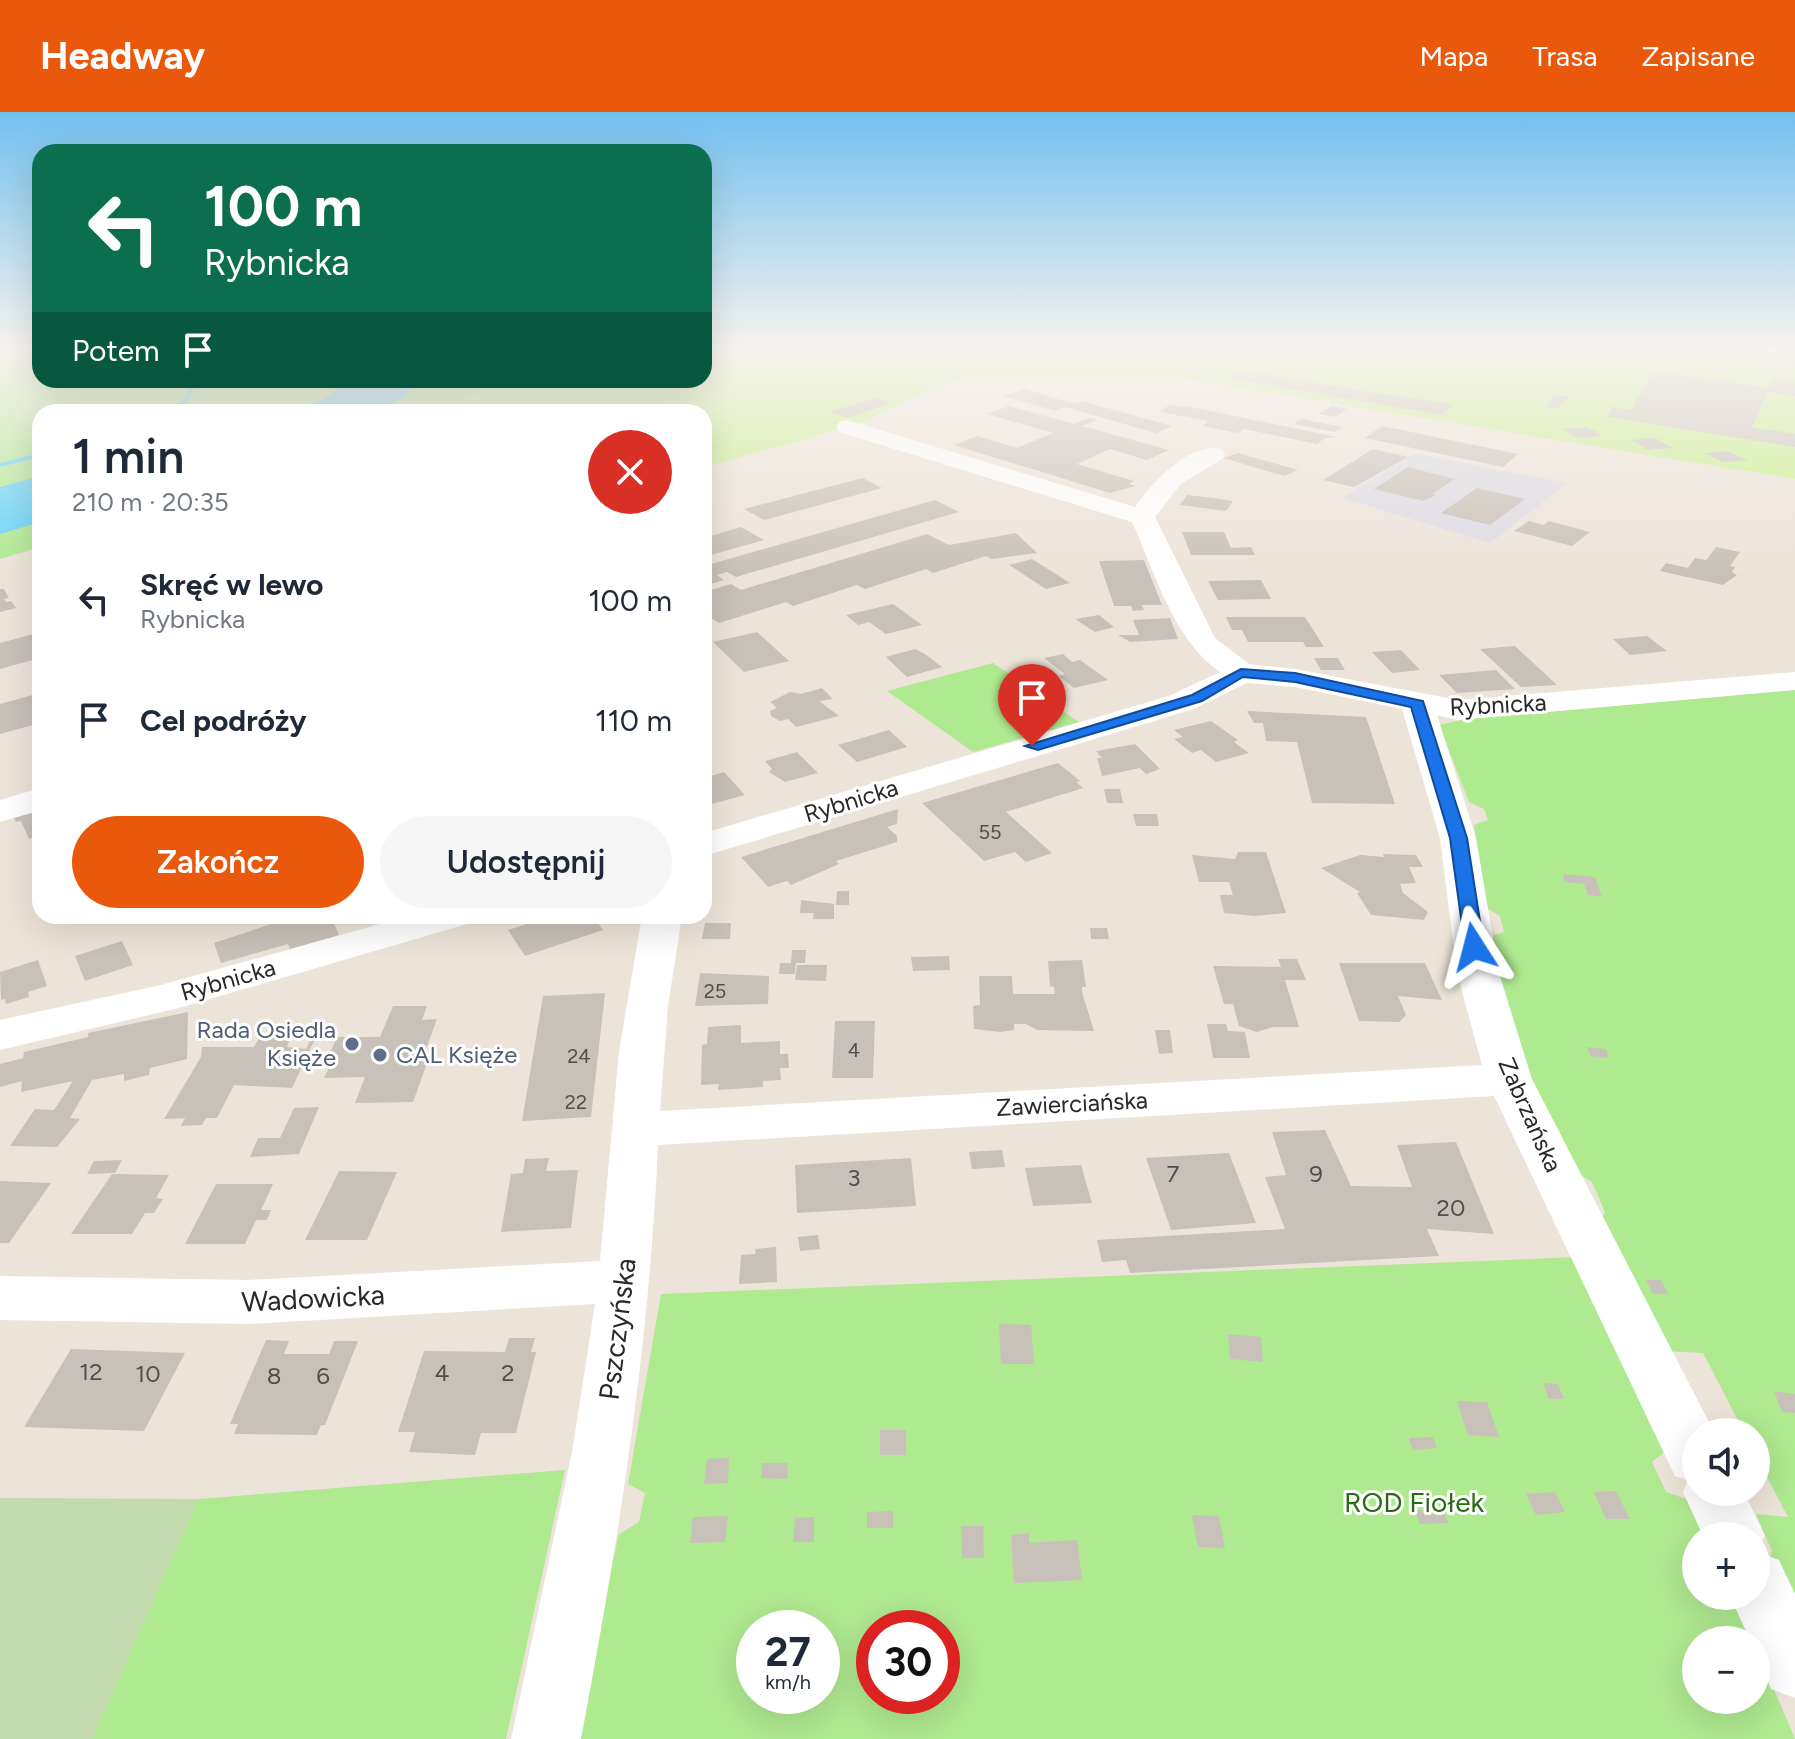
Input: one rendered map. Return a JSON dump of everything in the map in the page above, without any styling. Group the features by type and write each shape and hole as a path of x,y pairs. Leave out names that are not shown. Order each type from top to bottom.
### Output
{"street":[{"path":"847,427 1142,517 1202,641 1212,653 1241,673"},
{"path":"1142,517 1148,505 1175,477 1214,454"},
{"name":"Rybnicka","path":"712,843 1188,700 1241,673 1295,678 1458,710 1795,681"},
{"name":"Zabrzańska","path":"1417,704 1458,838 1478,973 1509,1079 1682,1429"},
{"path":"0,811 32,801"},
{"name":"Rybnicka","path":"0,1035 164,998 425,924"},
{"name":"Pszczyńska","path":"546,1739 594,1503 625,1281 641,1033 661,924"},
{"name":"Zawierciańska","path":"636,1129 1509,1079"},
{"name":"Wadowicka","path":"0,1298 249,1302 625,1281"},
{"path":"1769,1610 1795,1665"}],"shaded area":[{"path":"1415,453 1567,483 1490,543 1342,498"}],"green space":[{"path":"0,424 32,424 32,499 0,507"},
{"path":"712,424 859,424 712,465"},
{"path":"1460,424 1795,424 1795,479"},
{"path":"32,503 32,549 0,559 0,512"},
{"path":"993,663 1079,722 973,752 887,691"},
{"path":"1795,690 1795,1623 1770,1571 1770,1522 1759,1522 1756,1514 1788,1517 1770,1483 1770,1418 1737,1418 1703,1353 1664,1351 1599,1223 1605,1212 1592,1182 1575,1172 1523,1069 1489,937 1504,932 1500,916 1485,907 1474,825 1488,820 1484,809 1469,802 1439,725 1466,719"},
{"name":"ROD Fiołek","path":"1579,1257 1668,1449 1652,1462 1666,1492 1682,1498 1682,1506 1692,1506 1699,1522 1682,1522 1682,1610 1739,1610 1747,1626 1682,1626 1682,1714 1770,1714 1770,1680 1795,1739 573,1739 619,1534 639,1522 645,1493 628,1484 661,1294"},
{"path":"565,1470 506,1739 92,1739 198,1499"},
{"path":"0,1498 198,1499 92,1739 0,1739"}],"water":[{"path":"32,478 32,524 0,534 0,487"}],"building":[{"path":"1021,424 1087,424 1082,426 1169,450 1147,460 1110,449 1077,464 1134,481 1129,484 1135,486 1110,493 954,445 977,436 1017,448 1053,433"},
{"path":"1124,424 1172,426 1156,433"},
{"path":"1273,424 1336,437 1325,438 1317,444 1244,429 1238,433 1202,426"},
{"path":"1294,424 1327,424 1342,427 1335,432"},
{"path":"1650,424 1753,424 1752,427 1795,434 1795,447"},
{"path":"1382,426 1518,454 1503,467 1365,438"},
{"path":"1587,427 1603,436 1577,438 1562,429"},
{"path":"1655,438 1673,448 1648,450 1631,440"},
{"path":"1373,449 1408,457 1354,487 1323,480"},
{"path":"1728,451 1747,460 1723,462 1704,453"},
{"path":"1238,453 1298,470 1284,476 1224,458"},
{"path":"1408,467 1455,479 1432,494 1436,495 1423,501 1374,489"},
{"path":"863,478 882,488 764,520 744,509"},
{"path":"1477,488 1525,499 1490,525 1441,513"},
{"path":"1187,495 1233,501 1226,511 1180,505"},
{"path":"935,500 959,512 736,577 727,572 717,575 724,580 712,584 712,564"},
{"path":"1529,521 1544,525 1549,521 1590,532 1572,546 1514,531"},
{"path":"741,527 764,540 712,555 712,536"},
{"path":"1182,532 1224,532 1231,548 1251,547 1255,555 1191,555"},
{"path":"1016,533 1037,553 992,559 986,556 933,573 926,569 865,589 857,585 793,606 786,602 719,623 712,619 712,590 731,584 741,590 927,534 949,545"},
{"path":"1716,547 1740,552 1730,566 1735,567 1732,572 1737,575 1723,585 1660,571 1666,563 1688,568 1695,558 1706,560"},
{"path":"1032,559 1070,583 1046,589 1009,565"},
{"path":"1144,560 1162,605 1142,605 1144,610 1133,611 1131,606 1114,606 1099,561"},
{"path":"1261,580 1271,599 1218,600 1208,581"},
{"path":"0,589 4,589 9,598 4,599 6,602 11,601 16,608 0,612"},
{"path":"893,604 922,625 886,634 869,622 858,625 846,615"},
{"path":"1099,615 1114,627 1095,632 1075,619"},
{"path":"1226,617 1305,617 1324,647 1306,647 1303,642 1248,642 1242,630 1232,630"},
{"path":"1170,618 1178,639 1130,642 1118,635 1139,635 1133,620"},
{"path":"757,632 789,661 744,672 713,642"},
{"path":"32,635 32,660 0,669 0,643"},
{"path":"1647,636 1667,651 1630,655 1613,639"},
{"path":"1515,646 1557,685 1521,687 1480,649"},
{"path":"915,649 942,667 907,677 886,657"},
{"path":"1401,650 1420,670 1392,673 1372,652"},
{"path":"1063,654 1072,662 1080,660 1108,680 1074,688 1059,676 1065,674 1044,658"},
{"path":"1314,658 1338,658 1345,670 1321,670"},
{"path":"1496,670 1515,689 1457,693 1439,675"},
{"path":"822,688 833,699 819,701 839,716 796,727 788,719 780,721 771,716 770,711 777,708 770,702 790,692 801,694"},
{"path":"32,695 32,725 0,734 0,704"},
{"path":"1247,711 1366,717 1395,804 1312,803 1297,742 1266,741 1263,723 1254,723"},
{"path":"1211,721 1238,740 1234,742 1249,753 1216,762 1201,750 1192,753 1174,739 1183,737 1174,730"},
{"path":"889,730 907,747 857,762 838,745"},
{"path":"1135,744 1160,769 1146,774 1140,768 1102,776 1097,758 1102,758 1096,751"},
{"path":"797,752 818,773 785,782 769,772 772,769 765,761"},
{"path":"1058,763 1080,781 1076,782 1083,788 1006,812 1052,853 1026,862 1015,852 984,861 922,803"},
{"path":"724,772 745,795 712,804 712,776"},
{"path":"1104,789 1120,789 1123,803 1107,803"},
{"path":"898,809 897,824 887,827 897,836 897,842 836,861 839,864 791,885 787,881 768,887 741,857"},
{"path":"32,813 32,838 29,839 21,821 16,822 14,818"},
{"path":"1133,814 1157,814 1159,826 1136,826"},
{"path":"1238,852 1266,852 1286,913 1255,916 1224,913 1220,895 1233,895 1229,882 1199,882 1192,855 1235,859"},
{"path":"1383,854 1416,855 1423,867 1409,867 1416,883 1400,884 1403,893 1428,912 1424,920 1371,915 1357,893 1360,892 1321,868 1360,855 1384,857"},
{"path":"1563,874 1595,877 1602,897 1588,895 1584,884 1565,882"},
{"path":"837,891 849,891 849,905 836,905"},
{"path":"801,900 834,904 834,919 813,919 814,913 800,913"},
{"path":"731,923 730,939 702,939 705,924"},
{"path":"272,924 334,924 339,935 290,949 288,944 221,963 214,943"},
{"path":"527,924 599,924 603,930 525,956 508,930"},
{"path":"1090,928 1107,928 1109,939 1091,939"},
{"path":"122,941 133,965 85,981 75,956"},
{"path":"792,950 806,950 805,963 796,963 795,974 779,974 780,963 791,963"},
{"path":"949,956 950,970 913,971 911,957"},
{"path":"1278,959 1297,959 1306,980 1285,980 1299,1027 1273,1027 1257,1032 1239,1026 1233,1004 1224,1004 1213,966 1281,967"},
{"path":"38,960 47,986 28,992 29,997 6,1004 5,999 1,1000 0,972"},
{"path":"1082,960 1086,987 1082,987 1082,992 1094,1031 1037,1030 1026,1024 1014,1024 1014,1030 1000,1032 974,1029 973,1006 980,1005 979,976 1012,976 1013,994 1055,994 1054,987 1050,986 1048,961"},
{"path":"1339,963 1425,963 1442,1000 1398,996 1406,1015 1399,1022 1359,1021"},
{"path":"797,965 827,965 826,981 795,980"},
{"path":"700,973 769,976 768,1004 695,1006"},
{"path":"605,993 591,1117 522,1121 543,996"},
{"name":"CAL Księże","path":"393,1006 427,1006 422,1020 437,1019 425,1052 431,1052 413,1102 355,1103 365,1077 324,1078 334,1057 328,1057 337,1037 380,1037"},
{"path":"188,1012 187,1059 150,1068 149,1075 124,1081 124,1074 92,1080 70,1118 80,1119 57,1147 10,1146 35,1109 54,1110 73,1081 21,1092 22,1081 0,1087 0,1064 23,1058 24,1052 88,1037 88,1033"},
{"path":"835,1021 875,1021 873,1078 832,1078"},
{"path":"1207,1024 1226,1024 1228,1031 1245,1032 1250,1058 1213,1058"},
{"path":"741,1025 741,1043 780,1041 780,1054 788,1054 789,1068 780,1068 781,1080 763,1081 763,1087 718,1090 719,1084 701,1085 702,1045 707,1044 708,1027"},
{"path":"316,1028 320,1028 292,1088 234,1085 217,1118 206,1118 202,1125 181,1126 185,1118 164,1119 201,1057 202,1047 254,1047 259,1038 290,1038 287,1047 306,1049"},
{"path":"1155,1030 1170,1030 1173,1053 1159,1054"},
{"path":"1587,1047 1606,1049 1609,1058 1591,1056"},
{"path":"319,1107 299,1154 250,1157 258,1138 280,1138 294,1108"},
{"path":"1325,1130 1351,1186 1412,1187 1397,1145 1456,1142 1494,1234 1427,1229 1439,1256 1130,1273 1126,1260 1102,1262 1097,1240 1285,1229 1265,1177 1286,1175 1272,1132"},
{"path":"1002,1150 1005,1167 972,1169 969,1152"},
{"path":"1229,1153 1256,1223 1171,1230 1146,1158"},
{"path":"549,1158 546,1171 578,1170 571,1228 501,1232 511,1174 523,1173 525,1159"},
{"path":"911,1158 916,1206 797,1213 795,1165"},
{"path":"122,1160 115,1173 87,1174 94,1161"},
{"path":"1081,1165 1092,1203 1033,1206 1025,1168"},
{"path":"339,1171 397,1172 367,1240 305,1240"},
{"path":"112,1174 169,1175 156,1198 163,1199 154,1213 145,1213 132,1234 71,1234"},
{"path":"0,1181 51,1183 9,1243 0,1243"},
{"path":"216,1184 273,1184 261,1210 271,1210 267,1220 256,1220 245,1244 185,1244"},
{"path":"818,1235 820,1249 800,1251 798,1237"},
{"path":"776,1247 777,1282 739,1284 741,1255 756,1254 755,1249"},
{"path":"1646,1280 1661,1280 1668,1294 1653,1294"},
{"path":"999,1324 1031,1325 1034,1364 1001,1364"},
{"path":"1228,1334 1261,1337 1263,1362 1230,1359"},
{"path":"509,1338 535,1338 531,1352 536,1352 516,1433 481,1433 475,1455 409,1452 415,1432 398,1432 424,1351 505,1352"},
{"path":"266,1340 289,1341 284,1354 329,1354 334,1341 358,1341 325,1425 321,1425 317,1435 234,1434 238,1424 230,1424"},
{"path":"71,1349 185,1353 144,1431 24,1427"},
{"path":"1543,1383 1558,1384 1564,1399 1549,1399"},
{"path":"1774,1391 1795,1394 1795,1413 1782,1412"},
{"path":"1457,1401 1487,1402 1499,1437 1468,1435"},
{"path":"880,1430 906,1430 906,1455 880,1455"},
{"path":"1433,1437 1437,1448 1413,1450 1409,1438"},
{"path":"729,1458 728,1483 704,1484 707,1459"},
{"path":"762,1463 788,1463 787,1479 761,1478"},
{"path":"1616,1491 1630,1519 1606,1519 1594,1492"},
{"path":"1555,1492 1565,1512 1536,1515 1526,1494"},
{"path":"1415,1510 1443,1510 1448,1523 1420,1524"},
{"path":"893,1511 893,1528 867,1528 867,1512"},
{"path":"1192,1515 1219,1516 1225,1548 1198,1547"},
{"path":"728,1516 725,1542 690,1543 693,1517"},
{"path":"814,1517 814,1542 793,1542 795,1518"},
{"path":"961,1526 983,1526 984,1558 962,1558"},
{"path":"1029,1533 1029,1543 1077,1540 1082,1580 1014,1583 1011,1535"}],"waterway":[{"path":"0,465 32,457"}],"place":[{"name":"Rada Osiedla Księże","path":"352,1044"},
{"name":"CAL Księże","path":"380,1055"}],"route":[{"path":"1032,746 1197,698 1241,673 1295,678 1417,704 1458,838 1474,947"}]}
